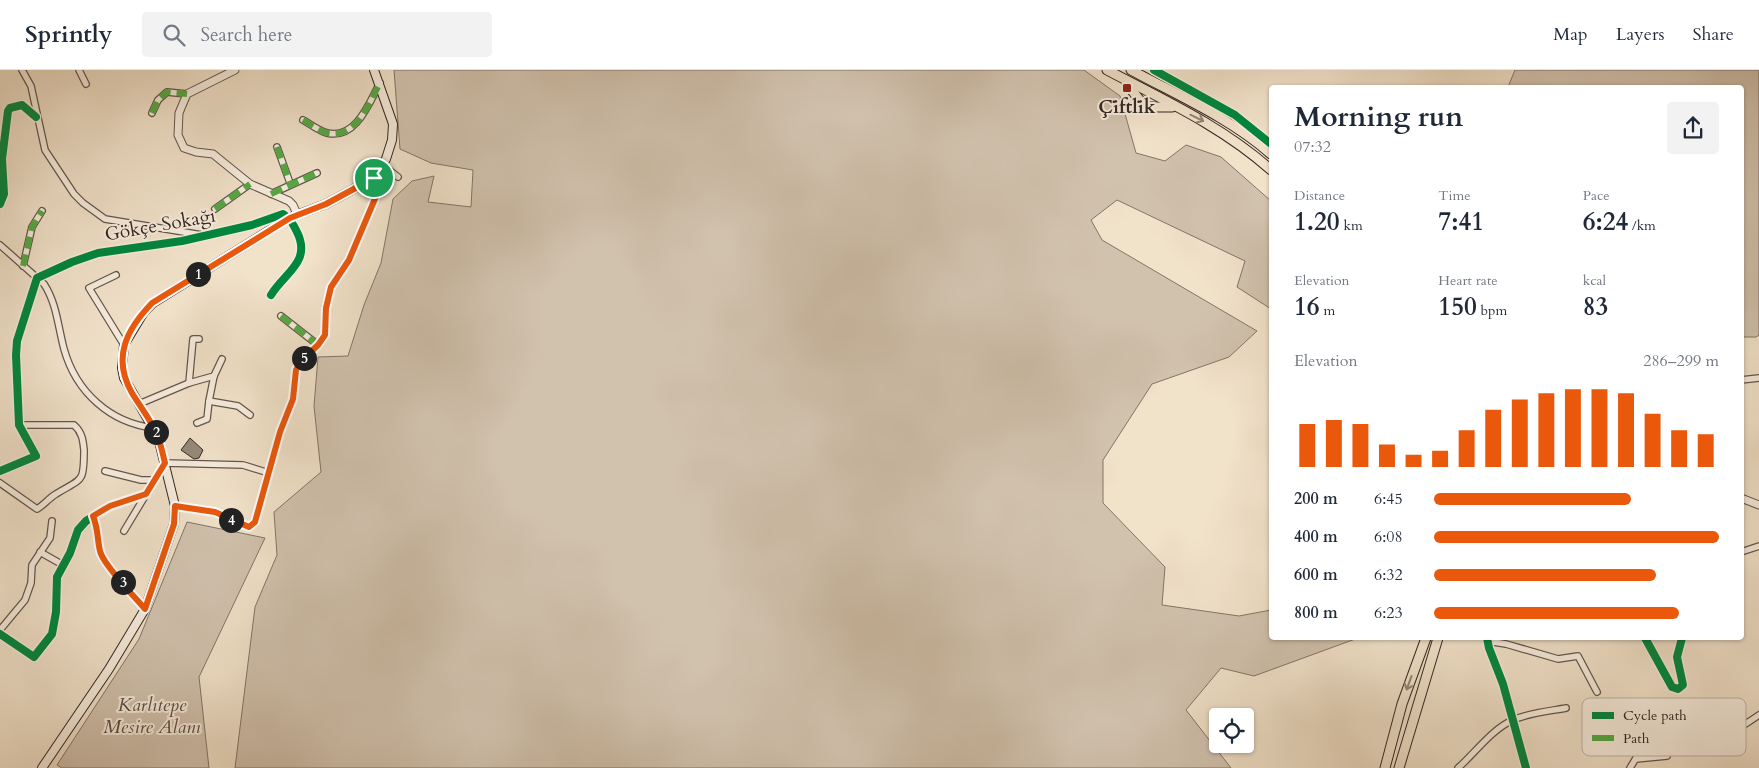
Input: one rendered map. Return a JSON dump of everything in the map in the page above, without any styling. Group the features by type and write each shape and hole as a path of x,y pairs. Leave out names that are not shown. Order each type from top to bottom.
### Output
{"highway":[{"path":"1107,70 1234,139 1269,168"},
{"path":"1131,70 1214,114 1240,130 1269,152"},
{"path":"1119,76 1145,107 1177,108"},
{"path":"1385,768 1402,704 1425,640"},
{"path":"1399,768 1437,640"}],"main road":[{"path":"42,768 109,669 145,609 174,524 175,506 165,463 154,428 124,378 122,356 124,345 144,312 152,303 293,216 326,204 374,178 382,165 392,140 393,124 374,70"}],"street":[{"path":"22,70 31,86 36,117 45,150 74,194 105,219 131,225 206,236"},
{"path":"78,70 86,84"},
{"path":"152,113 158,100 167,92 187,94 235,70"},
{"path":"1154,70 1235,115 1269,142"},
{"path":"303,120 326,133 336,134 348,130 360,119 380,83"},
{"path":"187,94 180,113 178,135 184,148 213,154 250,184 289,201 303,249 291,273 271,295"},
{"path":"0,204 4,198 2,159 8,112 10,108 22,105 36,117"},
{"path":"277,147 290,183"},
{"path":"382,165 398,177"},
{"path":"271,194 290,183 317,173"},
{"path":"175,506 215,512 238,524 252,526 259,511 280,432 293,399 296,370 300,362 318,345 325,335 326,308 331,287 349,260 380,187 374,178"},
{"path":"215,209 250,184"},
{"path":"23,266 28,238 42,211"},
{"name":"Gökçe Sokağı","path":"37,278 72,262 98,253 206,236 252,225 277,214 293,216"},
{"path":"0,245 44,284 53,300 69,363 90,398 108,412 139,426 154,428"},
{"path":"116,275 89,288 124,345"},
{"path":"0,471 36,456 19,425 16,384 18,341 37,278"},
{"path":"281,316 318,345"},
{"path":"189,383 193,339 199,339"},
{"path":"197,423 207,419 214,376 222,359"},
{"path":"139,404 189,383 214,376"},
{"path":"1744,380 1759,378"},
{"path":"209,401 238,406 250,416"},
{"path":"0,483 38,509 56,494 75,485 83,474 84,441 80,430 74,425 19,425"},
{"path":"124,531 165,463 244,466 269,472"},
{"path":"105,471 141,480 154,480"},
{"path":"52,521 50,538 32,565 31,583 25,600 0,632 34,657 52,634 56,612 57,577 70,553 78,530 93,516 110,506 146,494"},
{"path":"1744,499 1759,505"},
{"path":"93,516 99,529 100,550 104,560 145,609"},
{"path":"1744,551 1759,546"},
{"path":"40,552 63,565"},
{"path":"1487,640 1526,768"},
{"path":"1491,640 1558,659 1578,656 1597,692"},
{"path":"1646,640 1672,687 1678,690 1683,686 1677,657 1681,640"},
{"path":"1458,768 1472,756 1480,744 1513,720 1566,708"},
{"path":"1746,724 1759,715"},
{"path":"1630,768 1638,756"},
{"path":"1636,759 1667,756"}],"green space":[{"path":"394,70 1084,70 1120,96 1136,153 1165,161 1186,145 1221,157 1269,199 1269,308 1237,287 1245,261 1117,200 1091,220 1102,240 1257,331 1229,357 1152,384 1103,460 1103,503 1165,567 1162,605 1239,616 1269,610 1269,640 1353,640 1254,676 1221,668 1186,710 1209,740 1209,753 1219,753 1231,768 235,768 255,607 277,555 274,512 321,472 314,406 318,357 348,356 364,305 381,263 393,199 412,181 434,176 428,202 471,207 473,170 431,163 400,149"},
{"path":"1515,70 1759,70 1759,335 1756,337 1744,337 1744,85 1509,85"},
{"name":"Karlıtepe Mesire Alanı","path":"187,522 265,538 199,677 209,768 62,768 57,765 139,639"}],"building":[{"path":"190,438 203,450 199,458 194,459 181,450"}],"marked path":[{"path":"303,120 327,133 337,134 346,131 354,126 360,118 380,83"},
{"path":"152,113 158,100 167,92 187,94"},
{"path":"277,147 290,183"},
{"path":"271,194 317,173"},
{"path":"215,209 250,184"},
{"path":"23,266 32,227 42,211"},
{"path":"281,316 318,345"}],"cycle path":[{"path":"1154,70 1235,115 1269,142"},
{"path":"0,204 4,194 2,159 8,111 10,108 22,105 36,117"},
{"path":"0,471 36,456 19,425 16,355 17,341 37,278 72,262 98,253 182,241 252,225 283,214 293,224 297,232 301,242 301,251 299,259 271,295"},
{"path":"0,634 34,657 52,634 56,612 57,577 70,553 78,530 86,521 110,506 146,494"},
{"path":"1487,640 1503,684 1526,768"},
{"path":"1646,640 1672,687 1678,689 1683,685 1677,657 1681,640"}],"place":[{"name":"Çi̇ftli̇k","path":"1127,88"}],"route":[{"path":"374,178 380,187 365,218 349,260 331,287 326,308 327,325 325,335 318,345 300,362 296,370 293,399 280,432 255,522 249,527 238,524 215,512 175,506 174,524 145,609 104,560 100,550 99,529 93,516 110,506 137,495 146,494 165,463 154,428 124,378 122,356 124,345 144,312 152,303 238,248 297,214 326,204 356,190 374,178"}]}
